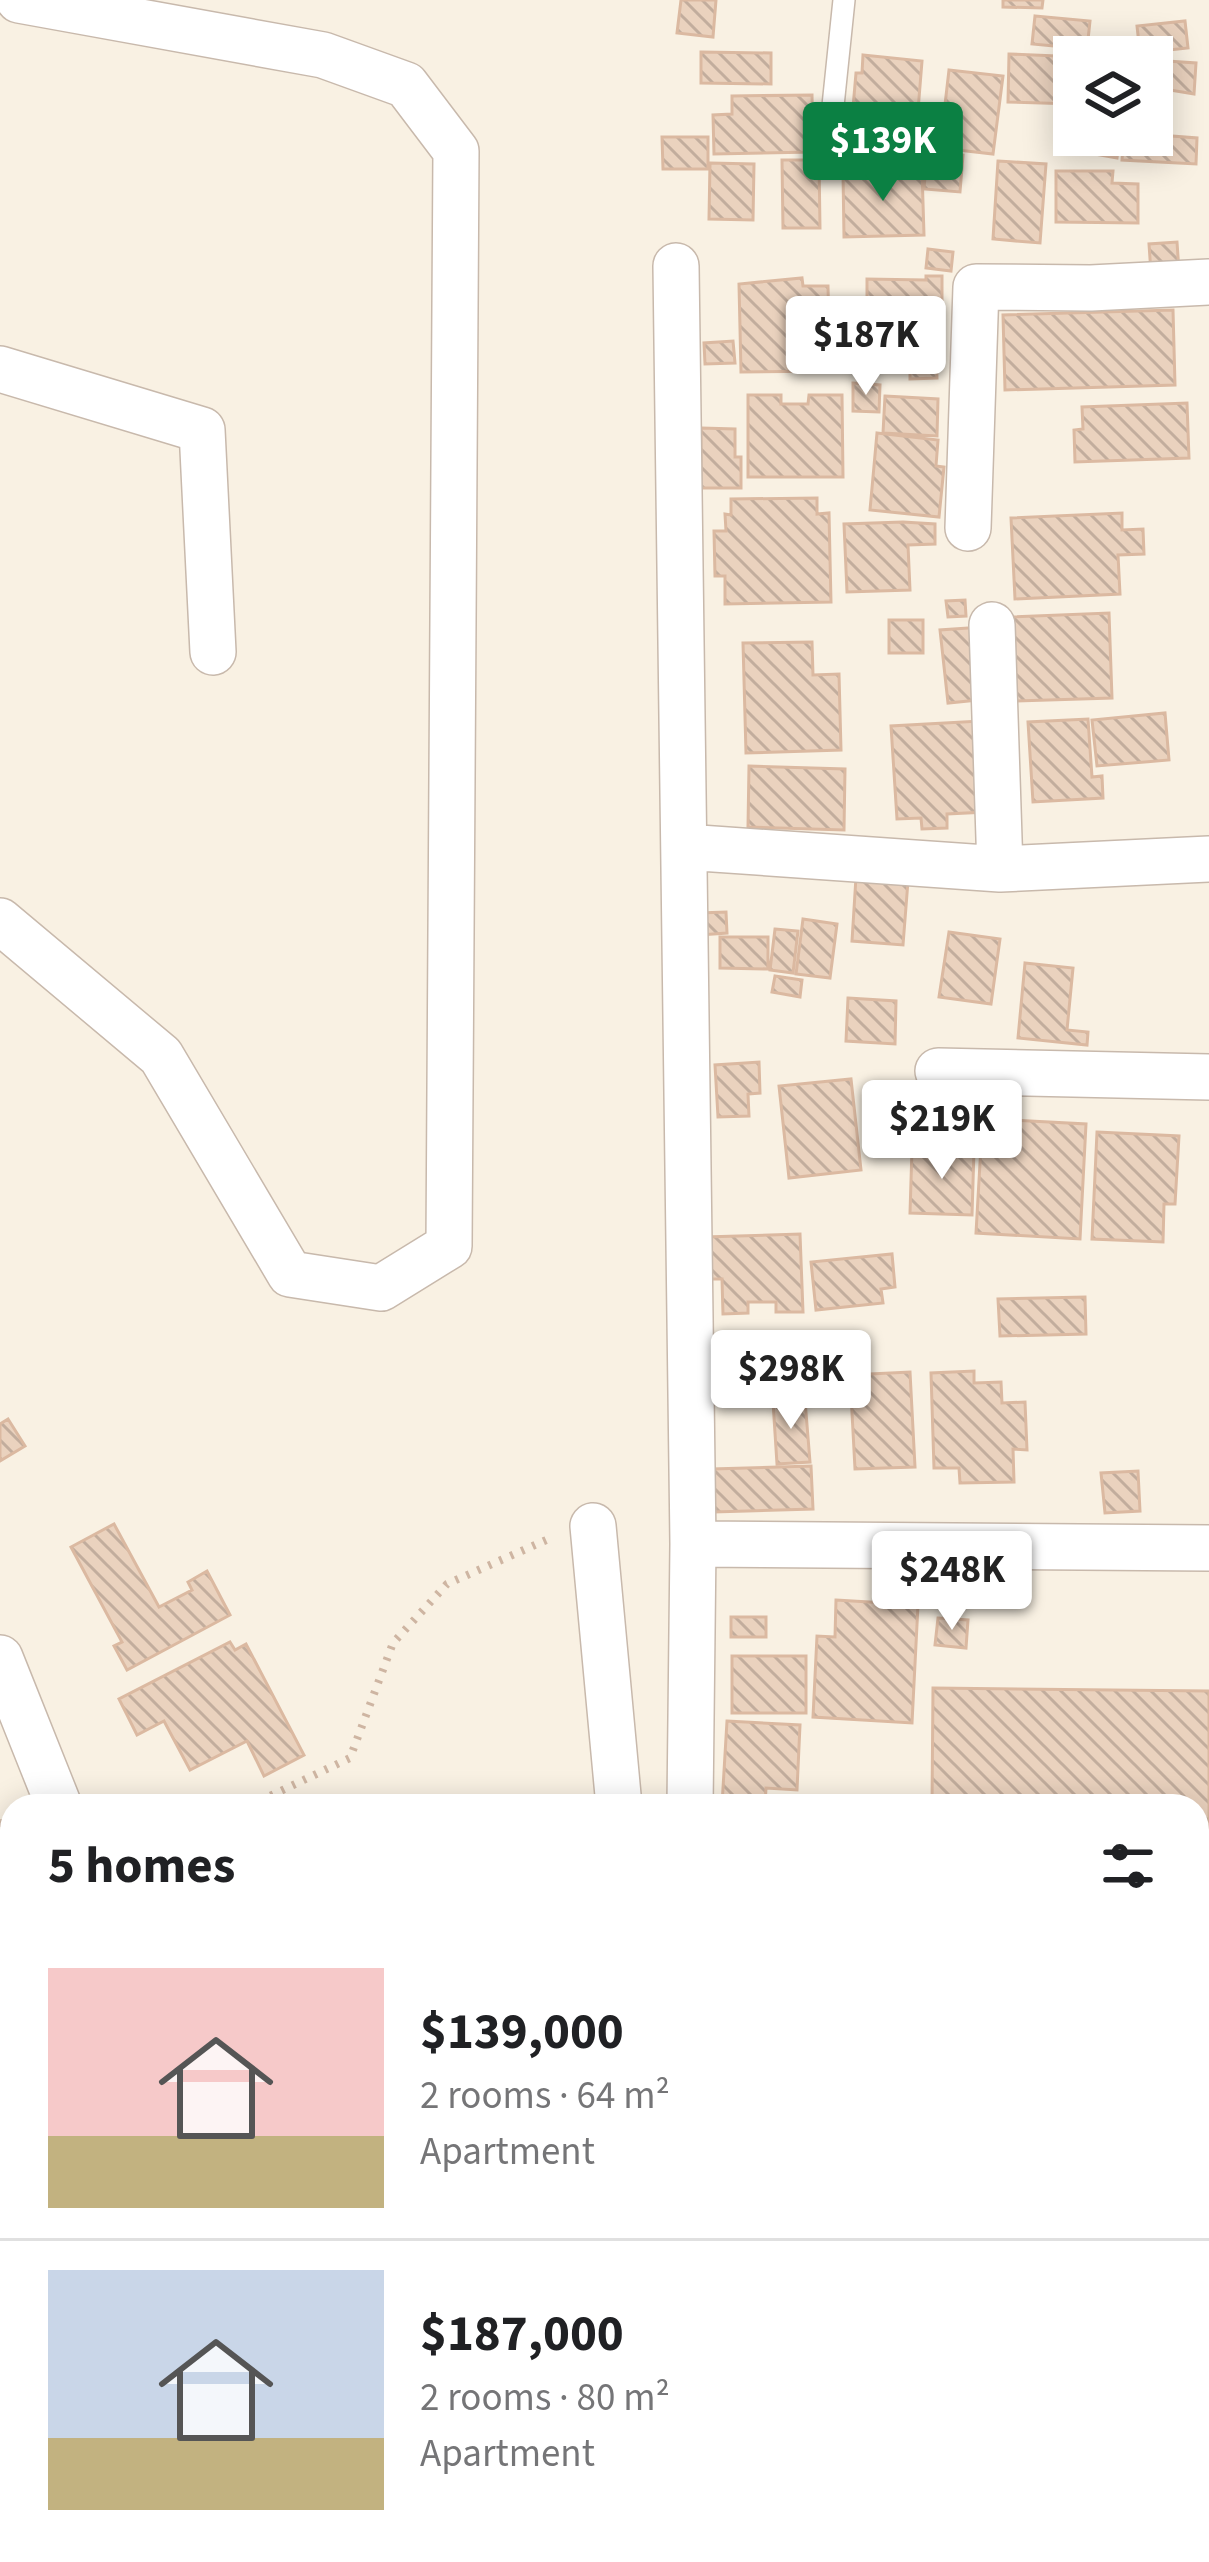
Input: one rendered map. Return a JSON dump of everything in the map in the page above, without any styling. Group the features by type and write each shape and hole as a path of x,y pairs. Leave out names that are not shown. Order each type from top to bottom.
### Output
{"street":[{"path":"0,921 161,1056 290,1274 381,1288 449,1246 456,151 406,85 323,56 19,0"},
{"path":"676,266 693,1544 690,1794"},
{"path":"968,528 976,287 1209,282"},
{"path":"0,369 202,430 213,652"},
{"path":"992,626 1000,869"},
{"path":"685,847 1000,869 1209,859"},
{"path":"938,1071 1209,1077"},
{"path":"593,1526 619,1794"},
{"path":"693,1544 1209,1548"},
{"path":"0,1658 53,1794"}],"lane":[{"path":"831,125 844,0"}],"path":[{"path":"274,1794 350,1758 393,1643 447,1585 540,1541 593,1526"}],"building":[{"path":"681,0 716,0 713,37 677,33"},
{"path":"1003,0 1043,0 1042,8 1003,7"},
{"path":"1035,16 1090,21 1088,36 1053,36 1053,46 1032,44"},
{"path":"1185,21 1188,48 1173,50 1173,36 1138,36 1137,26"},
{"path":"701,52 771,53 771,84 701,83"},
{"path":"1009,54 1053,56 1053,103 1008,102"},
{"path":"863,55 922,61 914,160 849,154 856,73 862,73"},
{"path":"1173,61 1196,63 1194,94 1173,90"},
{"path":"949,70 1003,76 993,154 940,148"},
{"path":"812,95 813,152 714,154 713,115 732,114 732,96"},
{"path":"1173,136 1197,138 1196,164 1122,160 1122,156 1173,156"},
{"path":"662,137 708,137 708,169 663,169"},
{"path":"927,151 963,155 960,192 924,189"},
{"path":"782,160 819,160 820,228 783,228"},
{"path":"998,161 1046,164 1040,243 993,239"},
{"path":"710,163 754,164 753,220 709,219"},
{"path":"922,171 924,235 844,237 843,173"},
{"path":"1056,171 1113,171 1112,183 1138,184 1138,223 1056,222"},
{"path":"1177,242 1179,271 1151,273 1149,244"},
{"path":"928,249 953,252 951,271 926,268"},
{"path":"926,276 942,276 942,333 867,331 867,279 926,280"},
{"path":"802,278 803,286 828,286 830,371 741,372 739,284"},
{"path":"1173,310 1175,385 1005,390 1003,315"},
{"path":"733,341 735,363 705,364 704,343"},
{"path":"936,342 937,378 910,379 910,343"},
{"path":"853,383 880,385 879,412 853,411"},
{"path":"748,395 781,395 781,404 808,404 809,395 842,395 843,477 748,477"},
{"path":"885,396 938,399 937,436 883,433"},
{"path":"1187,403 1189,458 1075,462 1074,430 1083,429 1082,407"},
{"path":"701,428 735,429 741,488 701,488"},
{"path":"877,433 938,440 936,466 944,467 939,517 870,510"},
{"path":"817,498 817,514 829,513 831,602 725,604 725,576 715,576 714,531 726,531 725,514 731,515 731,499"},
{"path":"1122,513 1122,530 1143,529 1144,554 1118,555 1120,594 1015,599 1011,518"},
{"path":"844,524 935,524 935,544 908,545 910,590 847,592"},
{"path":"965,600 966,616 948,617 946,601"},
{"path":"1109,613 1112,698 1013,701 1011,617"},
{"path":"889,620 923,620 923,653 889,653"},
{"path":"982,627 989,699 948,703 940,630"},
{"path":"812,642 813,675 839,674 841,750 746,753 743,643"},
{"path":"1165,713 1169,760 1097,766 1092,720"},
{"path":"1088,719 1092,777 1102,776 1103,798 1033,802 1028,722"},
{"path":"980,721 986,812 947,814 947,828 922,829 921,818 897,819 891,726"},
{"path":"749,766 845,769 844,830 748,827"},
{"path":"856,877 908,881 903,945 852,941"},
{"path":"726,912 727,933 700,935 699,913"},
{"path":"803,919 837,924 830,978 796,974"},
{"path":"775,929 798,931 793,973 770,970"},
{"path":"949,932 1000,939 991,1004 939,997"},
{"path":"720,937 768,937 768,969 720,968"},
{"path":"1025,963 1073,968 1067,1030 1088,1032 1087,1045 1018,1038"},
{"path":"775,976 802,980 800,997 772,992"},
{"path":"848,998 896,1001 895,1044 846,1041"},
{"path":"759,1062 760,1093 748,1094 749,1116 718,1117 715,1065"},
{"path":"851,1079 861,1170 789,1178 779,1086"},
{"path":"1009,1120 1086,1124 1080,1239 976,1233 982,1128 1008,1129"},
{"path":"1097,1132 1179,1136 1175,1204 1164,1204 1163,1242 1092,1239"},
{"path":"912,1149 974,1150 972,1215 910,1213"},
{"path":"800,1234 803,1312 776,1312 776,1302 748,1302 748,1313 723,1314 722,1279 706,1279 705,1237"},
{"path":"892,1254 895,1287 881,1289 883,1303 816,1310 811,1262"},
{"path":"1085,1297 1086,1334 1000,1336 998,1299"},
{"path":"974,1371 974,1383 1001,1382 1002,1403 1025,1402 1027,1450 1013,1449 1014,1482 960,1483 959,1468 934,1468 931,1373"},
{"path":"910,1372 915,1467 855,1469 850,1375"},
{"path":"805,1400 810,1462 777,1464 773,1402"},
{"path":"8,1419 25,1446 0,1461 0,1424"},
{"path":"811,1466 813,1509 714,1512 712,1469"},
{"path":"1138,1471 1140,1511 1105,1513 1101,1473"},
{"path":"114,1524 159,1607 192,1590 188,1582 207,1571 230,1615 127,1670 114,1646 122,1642 71,1547"},
{"path":"836,1600 918,1605 912,1723 813,1717 817,1636 835,1637"},
{"path":"731,1617 766,1617 766,1637 731,1637"},
{"path":"938,1618 968,1620 966,1648 935,1645"},
{"path":"230,1642 235,1650 246,1644 304,1755 264,1776 247,1741 190,1770 164,1721 137,1735 119,1699"},
{"path":"732,1656 806,1656 806,1713 732,1713"},
{"path":"933,1688 1209,1691 1209,1794 932,1794"},
{"path":"727,1721 800,1725 797,1790 766,1788 766,1794 723,1794"}]}
